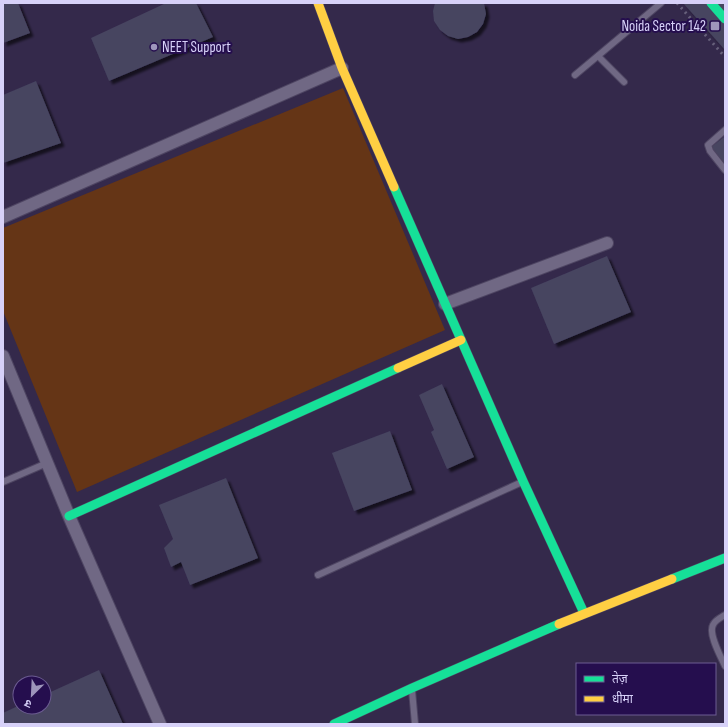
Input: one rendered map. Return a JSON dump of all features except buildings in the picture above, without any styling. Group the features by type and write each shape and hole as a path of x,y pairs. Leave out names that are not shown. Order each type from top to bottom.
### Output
{"street":[{"path":"318,3 342,68 523,481 584,613"},
{"path":"711,3 725,19"},
{"path":"3,217 342,68"},
{"path":"445,304 607,243"},
{"path":"69,516 461,340"},
{"path":"3,356 6,374 47,463 160,724"},
{"path":"334,724 412,688 584,613 725,558"}],"lane":[{"path":"575,75 661,3"},
{"path":"598,56 624,82"},
{"path":"725,130 708,145 710,151 725,170"},
{"path":"3,482 47,463"},
{"path":"318,575 523,481"},
{"path":"725,616 717,619 713,624 712,629 713,639 725,666"},
{"path":"412,688 415,724"}],"shaded area":[{"path":"343,88 445,330 77,492 3,311 3,228"}],"railway":[{"path":"677,3 725,57"}],"traffic: fast":[{"path":"711,3 725,19"},
{"path":"394,187 523,481 584,613"},
{"path":"69,516 398,368"},
{"path":"672,579 725,558"},
{"path":"334,724 412,688 559,624"}],"traffic: slow":[{"path":"318,3 342,68 394,187"},
{"path":"398,368 461,340"},
{"path":"559,624 672,579"}],"place":[{"name":"Noida Sector 142","path":"715,26"},
{"name":"NEET Support","path":"154,47"}]}
